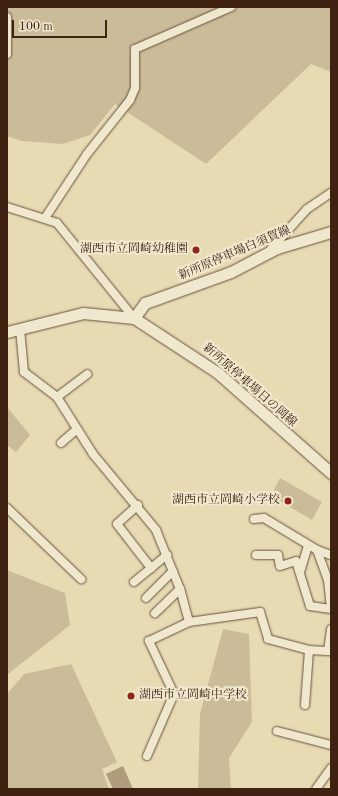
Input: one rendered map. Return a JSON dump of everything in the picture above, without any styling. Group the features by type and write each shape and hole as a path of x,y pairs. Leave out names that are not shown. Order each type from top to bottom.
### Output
{"main road":[{"name":"新所原停車場白須賀線","path":"134,318 145,303 192,288 267,255 331,232"},
{"name":"新所原停車場日の岡線","path":"7,332 83,313 134,318 218,373 331,473"}],"street":[{"path":"45,218 87,154 130,100 135,88 135,49 231,7"},
{"path":"7,17 7,54"},
{"path":"267,255 307,209 331,192"},
{"path":"7,207 45,218 57,224 76,244 134,318"},
{"path":"20,329 24,372 57,397 92,454 138,505 155,527 180,589 189,622"},
{"path":"57,397 87,374"},
{"path":"61,443 76,430"},
{"path":"138,505 117,524 151,568"},
{"path":"7,508 81,579"},
{"path":"254,519 264,518 317,550 331,555"},
{"path":"300,572 306,560 308,544"},
{"path":"296,562 310,606 331,608 328,580 317,550"},
{"path":"134,582 167,555"},
{"path":"256,555 278,555 280,566 306,560"},
{"path":"146,598 173,571"},
{"path":"155,613 180,589"},
{"path":"147,756 174,694 149,641 189,622 260,612 268,638 309,650 330,651 331,629"},
{"path":"305,705 309,650"},
{"path":"277,731 331,746"},
{"path":"316,789 331,768"}],"shaded area":[{"path":"7,7 331,7 331,72 311,64 206,164 115,104 90,135 63,144 21,141 7,136"},
{"path":"8,408 30,435 16,452 7,445"},
{"path":"280,478 322,502 312,520 271,496"},
{"path":"7,570 65,593 70,625 7,675"},
{"path":"223,629 249,634 252,722 229,758 231,789 198,789 200,714"},
{"path":"71,664 117,762 102,769 109,789 7,789 7,694 24,674"},
{"path":"123,766 133,789 113,789 106,774"}],"place":[{"name":"湖西市立岡崎幼稚園","path":"196,250"},
{"name":"湖西市立岡崎小学校","path":"288,501"},
{"name":"湖西市立岡崎中学校","path":"131,696"}]}
